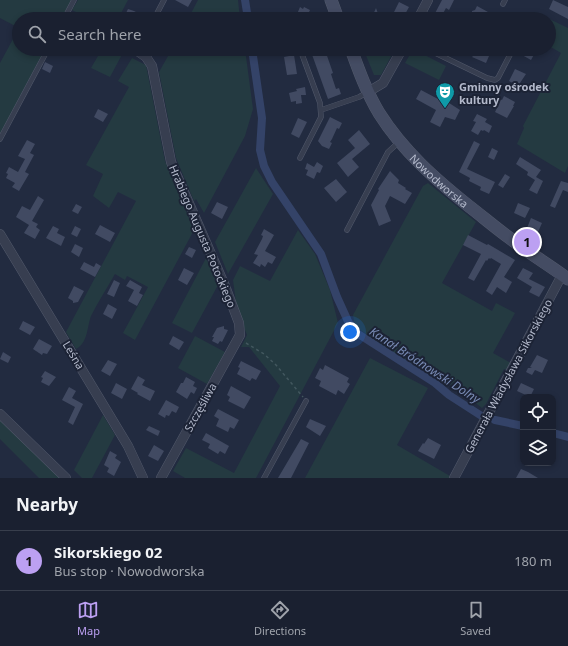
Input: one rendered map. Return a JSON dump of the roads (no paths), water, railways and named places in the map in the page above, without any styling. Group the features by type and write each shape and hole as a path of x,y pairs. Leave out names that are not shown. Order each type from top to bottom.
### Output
{"main road":[{"path":"331,0 335,12"},
{"name":"Nowodworska","path":"353,56 378,112 399,142 445,187 510,239 565,277"}],"street":[{"path":"422,12 428,0"},
{"name":"Hrabiego Augusta Potockiego","path":"145,56 152,66 172,162 225,286 239,323 240,335"},
{"path":"368,92 383,83 398,56"},
{"name":"Leśna","path":"0,234 128,446 144,478"},
{"name":"Generała Władysława Sikorskiego","path":"454,478 565,277"},
{"name":"Szczęśliwa","path":"161,478 240,335"},
{"path":"0,414 66,478"}],"lane":[{"path":"68,12 74,0"},
{"path":"158,12 164,0"},
{"path":"0,139 44,56"},
{"path":"300,158 321,117 320,103 303,56"},
{"path":"441,56 487,78 495,80 498,78 509,56"},
{"path":"321,110 359,97 368,92"},
{"path":"348,230 388,152 399,142"},
{"path":"264,478 306,401"}],"waterway":[{"name":"Kanał Bródnowski Dolny","path":"245,0 247,12"},
{"name":"Kanał Bródnowski Dolny","path":"253,56 262,118 260,150 264,166 272,182 321,254 337,297 352,330 435,383 449,395 480,415"},
{"name":"Kanał Bródnowski Dolny","path":"495,420 520,425"},
{"name":"Kanał Bródnowski Dolny","path":"556,434 568,437"}],"place":[{"name":"Gminny ośrodek kultury","path":"445,109"},
{"name":"Sikorskiego 02","path":"527,242"}]}
